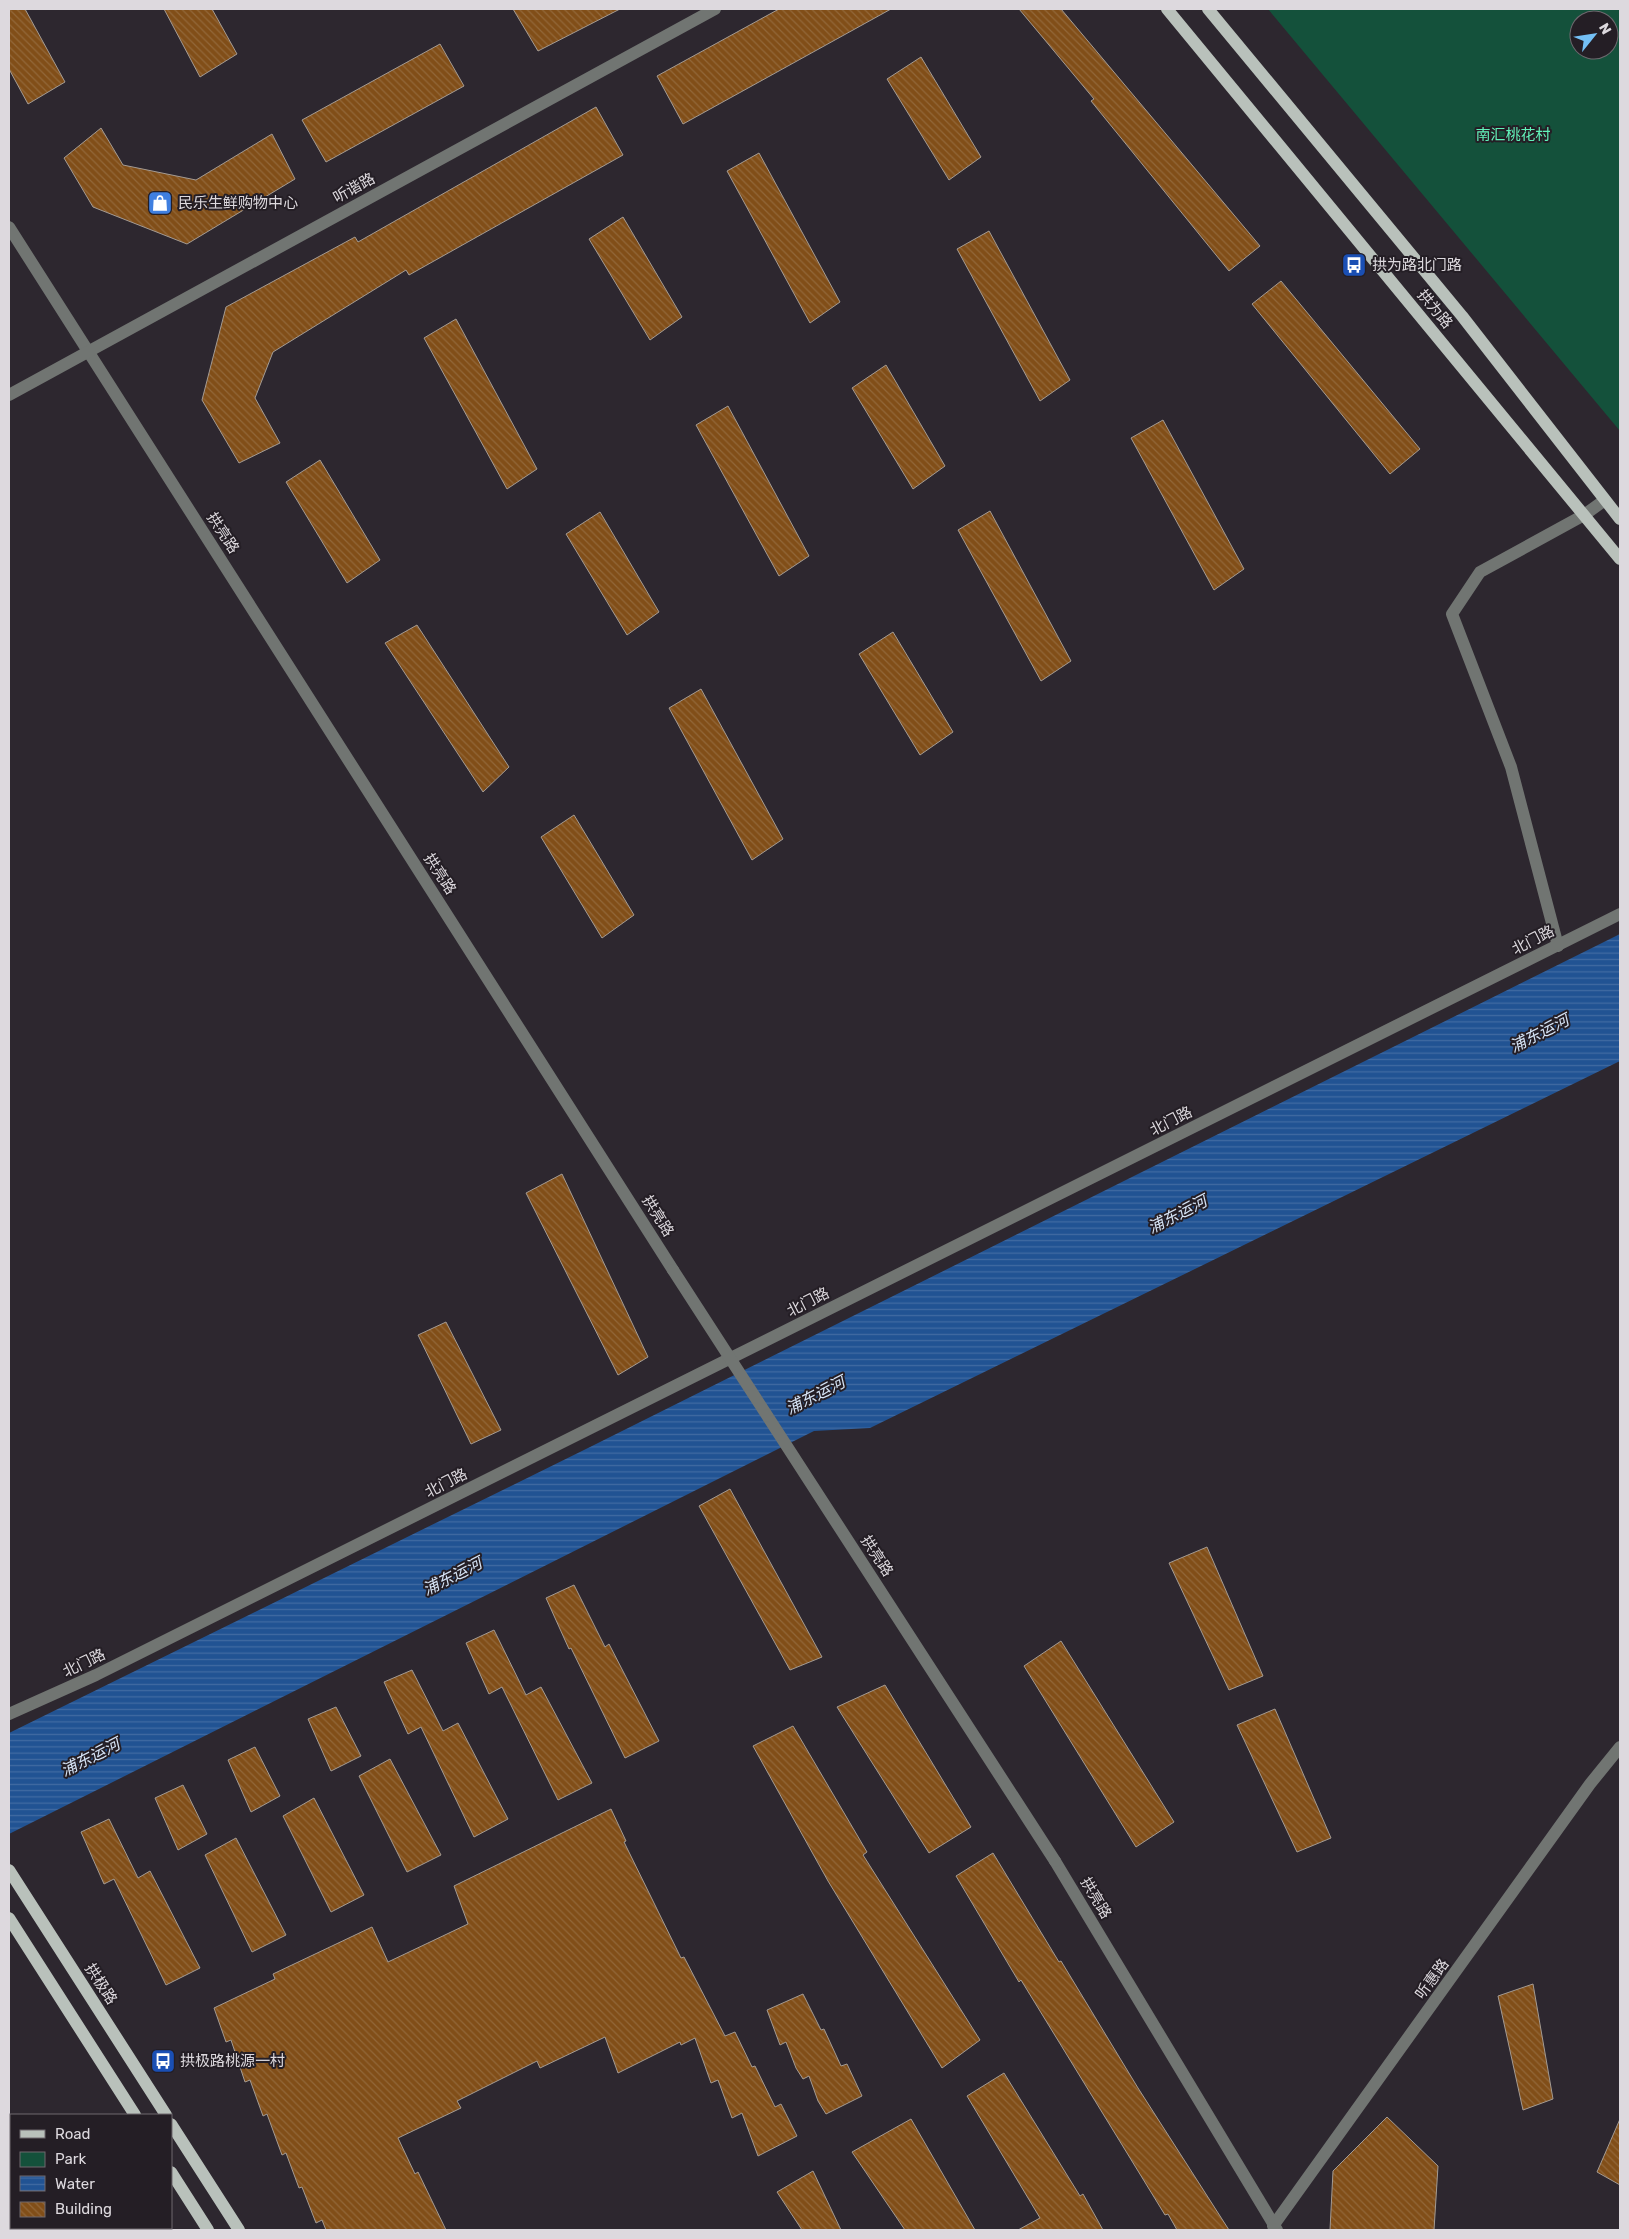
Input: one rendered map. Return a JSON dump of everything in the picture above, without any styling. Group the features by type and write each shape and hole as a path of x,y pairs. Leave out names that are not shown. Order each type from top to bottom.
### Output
{"main road":[{"name":"拱为路","path":"1168,9 1620,559"},
{"name":"拱为路","path":"1208,9 1462,316 1620,519"},
{"name":"拱极路","path":"9,1870 165,2114"},
{"path":"11,1922 134,2114"},
{"path":"172,2126 239,2230"},
{"path":"172,2174 208,2230"}],"street":[{"name":"听谐路","path":"9,395 715,9"},
{"name":"拱亮路","path":"9,227 673,1270 1055,1860 1275,2228"},
{"path":"1558,946 1511,767 1452,614 1480,572 1584,515 1605,500"},
{"name":"北门路","path":"9,1714 114,1667 1620,914"},
{"name":"听惠路","path":"1275,2228 1590,1784 1620,1747"}],"green space":[{"name":"南汇桃花村","path":"1268,9 1620,9 1620,431"}],"water":[{"name":"浦东运河","path":"1620,934 1620,1061 870,1428 814,1431 9,1834 9,1733 588,1448"}],"building":[{"path":"9,9 25,9 65,82 28,104 9,69"},
{"path":"164,9 212,9 237,54 200,77"},
{"path":"513,9 620,9 538,51"},
{"path":"779,9 891,9 683,124 657,76"},
{"path":"1019,9 1061,9 1260,246 1229,271 1091,101 1094,99"},
{"path":"440,44 464,86 326,162 302,120"},
{"path":"921,57 981,157 949,180 887,79"},
{"path":"596,107 623,155 409,275 406,270 273,352 255,398 280,443 239,463 202,400 226,307 355,237 358,242"},
{"path":"101,128 123,165 196,180 272,134 295,179 187,244 93,207 64,158"},
{"path":"759,153 840,302 810,323 727,171"},
{"path":"623,217 682,317 650,340 589,239"},
{"path":"989,231 1070,380 1040,401 957,249"},
{"path":"1281,281 1420,449 1390,474 1252,304"},
{"path":"456,319 537,469 507,489 424,338"},
{"path":"886,365 945,466 913,489 852,388"},
{"path":"728,406 809,556 779,576 696,425"},
{"path":"1163,420 1244,569 1214,590 1131,438"},
{"path":"320,460 380,560 347,583 286,482"},
{"path":"990,511 1071,661 1041,681 958,530"},
{"path":"600,512 659,612 627,635 566,534"},
{"path":"417,625 509,767 483,792 385,643"},
{"path":"893,632 953,732 920,755 859,654"},
{"path":"701,689 783,839 752,860 669,708"},
{"path":"574,815 634,915 602,938 541,837"},
{"path":"562,1174 648,1357 618,1375 526,1193"},
{"path":"446,1322 501,1430 471,1444 418,1335"},
{"path":"730,1489 822,1657 790,1670 699,1506"},
{"path":"1207,1547 1263,1676 1229,1690 1169,1563"},
{"path":"574,1585 605,1647 609,1644 659,1741 625,1758 571,1648 569,1649 546,1598"},
{"path":"494,1630 526,1695 541,1687 592,1783 558,1800 502,1687 489,1694 466,1643"},
{"path":"1061,1641 1174,1822 1136,1847 1024,1666"},
{"path":"412,1670 443,1731 458,1723 508,1819 474,1837 421,1727 408,1734 384,1682"},
{"path":"885,1685 971,1827 929,1853 837,1707"},
{"path":"336,1707 361,1756 331,1771 308,1719"},
{"path":"1275,1709 1331,1838 1297,1852 1237,1725"},
{"path":"793,1726 867,1852 863,1855 980,2040 942,2068 828,1881 753,1746"},
{"path":"255,1747 280,1796 251,1812 228,1760"},
{"path":"390,1759 441,1855 407,1872 359,1776"},
{"path":"183,1785 207,1834 178,1850 155,1798"},
{"path":"314,1798 364,1895 331,1912 283,1816"},
{"path":"611,1809 626,1841 624,1842 681,1958 684,1957 725,2036 735,2032 752,2067 755,2066 775,2107 781,2104 797,2136 758,2156 742,2113 732,2118 718,2080 711,2083 695,2038 681,2045 680,2042 618,2073 605,2037 540,2068 537,2061 457,2101 461,2108 398,2138 415,2174 418,2172 446,2230 326,2230 322,2220 316,2223 302,2187 299,2188 286,2153 282,2155 267,2114 263,2116 250,2080 245,2082 231,2040 226,2042 214,2008 275,1979 273,1974 372,1927 388,1962 468,1924 454,1886"},
{"path":"109,1819 138,1878 150,1871 200,1968 166,1985 114,1879 104,1884 81,1832"},
{"path":"236,1838 286,1935 252,1952 205,1855"},
{"path":"993,1853 1059,1962 1061,1961 1138,2088 1229,2230 1177,2230 1168,2214 1165,2215 1021,1980 1019,1982 956,1876"},
{"path":"1533,1984 1553,2099 1523,2110 1498,1996"},
{"path":"803,1994 821,2030 824,2029 841,2066 847,2064 862,2096 826,2114 818,2101 809,2076 803,2079 796,2068 786,2042 780,2045 767,2010"},
{"path":"1004,2073 1080,2196 1083,2194 1103,2230 1018,2230 1040,2218 967,2096"},
{"path":"1387,2117 1438,2166 1434,2230 1330,2230 1333,2171"},
{"path":"911,2119 975,2230 905,2230 852,2152"},
{"path":"1620,2119 1620,2185 1597,2172"},
{"path":"813,2171 841,2230 802,2230 777,2192"}],"place":[{"name":"民乐生鲜购物中心","path":"160,203"},
{"name":"拱为路北门路","path":"1354,265"},
{"name":"拱极路桃源一村","path":"163,2061"}]}
